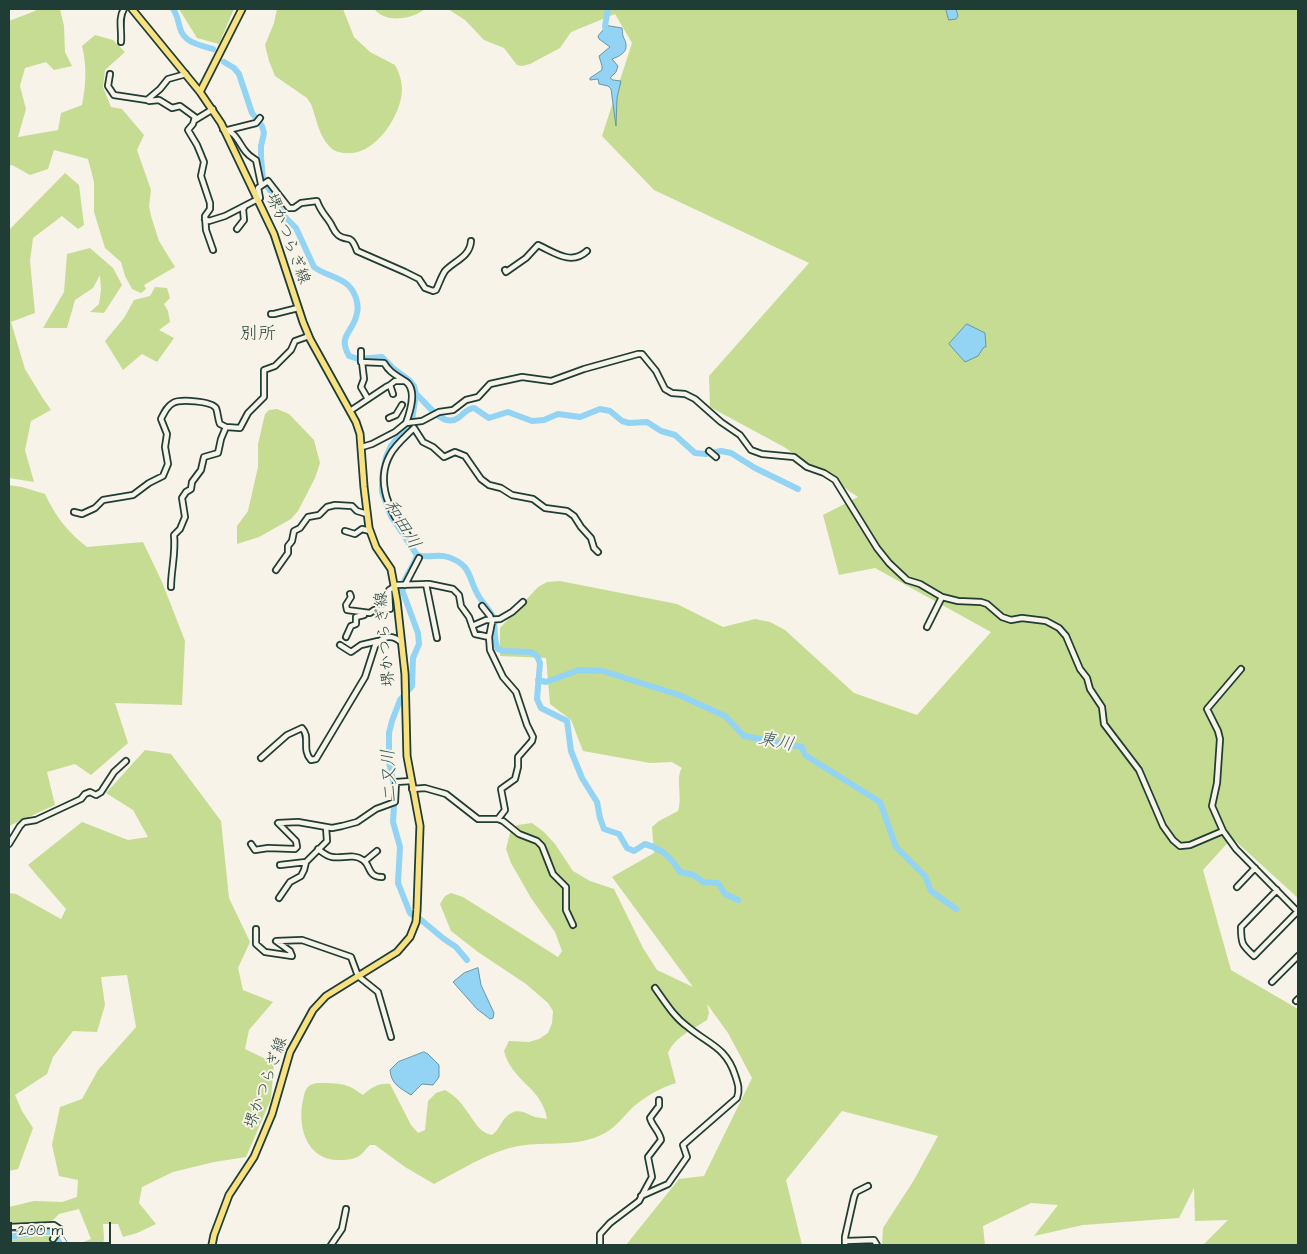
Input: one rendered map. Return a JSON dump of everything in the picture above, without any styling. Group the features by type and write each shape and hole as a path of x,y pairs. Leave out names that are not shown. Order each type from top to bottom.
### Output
{"main road":[{"name":"堺かつらぎ線","path":"132,9 186,74 226,129 274,234 309,336 350,411 360,434 370,531 380,556 391,570 395,585 402,644 407,756 420,826 416,922 410,937 397,952 326,996 313,1010 290,1052 272,1114 254,1157 228,1195 212,1245"},
{"path":"200,92 242,9"}],"street":[{"path":"121,42 122,28 120,18 124,9"},
{"path":"110,74 108,86 114,95 149,101 159,100 172,108 180,106 195,120"},
{"path":"147,100 168,80 186,74"},
{"path":"213,109 195,120 188,130 204,162 201,176 210,206 205,216 206,230 213,250"},
{"path":"226,129 256,123 260,118"},
{"path":"226,129 236,136 247,154 256,160 262,184"},
{"path":"205,219 208,221 225,216 260,198 258,190 262,184 268,182 292,209 301,203 317,201 321,212 330,222 334,231 339,236 354,242 356,251 419,279 425,288 430,291 436,290 446,270 466,254 470,249 471,241"},
{"path":"237,229 244,220 244,206"},
{"path":"504,270 506,272 526,258 538,245 568,259 575,258 587,251"},
{"path":"271,314 298,308"},
{"path":"74,512 82,514 95,508 103,500 133,494 163,476 168,464 165,452 167,434 161,419 167,407 175,402 193,401 213,406 216,408 220,424 226,427 232,426 237,428 242,426 248,414 264,397 263,371 278,364 291,350 295,341 309,336"},
{"path":"361,351 364,379 361,386 368,399"},
{"path":"362,447 395,432 406,424 440,412 453,410 466,400 478,397 490,384 522,377 551,381 584,369 642,354 656,371 665,389 672,393 686,394 695,399 720,422 740,435 751,450 762,454 794,457 807,467 824,473 835,480 877,548 889,563 907,580 920,584 942,597 987,604 1002,617 1011,620 1022,618 1046,621 1059,628 1066,636 1080,669 1087,678 1090,689 1102,706 1104,724 1139,770 1164,826 1173,840 1180,846 1190,845 1223,831"},
{"path":"362,362 384,363 392,374 409,384 412,391 406,424"},
{"path":"350,411 395,381 405,381"},
{"path":"390,386 393,394"},
{"path":"388,418 396,415 402,405"},
{"path":"396,415 406,424"},
{"path":"408,535 398,522 385,494 384,486 390,454 414,428 416,422"},
{"path":"171,587 171,570 175,551 174,535 180,529 185,517 182,498 191,489 192,482 200,473 204,457 215,455 219,451 220,442 226,427"},
{"path":"414,428 423,442 433,446 444,457 455,452 465,456 481,479 489,485 501,488 512,495 533,499 545,508 567,511 574,516 581,528 591,538 594,548 598,552"},
{"path":"709,451 716,456"},
{"path":"276,570 288,554 288,546 292,541 294,530 300,528 308,518 318,515 327,507 335,505 352,506 367,514"},
{"path":"345,531 355,534 362,529 370,531"},
{"path":"405,585 419,558"},
{"path":"426,584 437,638"},
{"path":"346,637 351,626 356,624 356,617 374,610 390,609 389,590 395,585 426,584 448,587 456,592 459,595 462,607 469,617 475,634 489,637"},
{"path":"350,594 351,597 346,605 347,610 370,613"},
{"path":"927,627 942,597"},
{"path":"472,626 484,620 500,619 512,612 523,602"},
{"path":"482,606 491,620 490,650 503,677 516,692 533,737 532,741 518,757 515,779 501,789 505,810 498,819"},
{"path":"340,645 352,652 361,645 389,636 394,637 402,644"},
{"path":"261,758 287,736 302,728 306,733 307,755 311,760 316,759 365,676 378,641"},
{"path":"1241,669 1207,709 1220,739 1217,783 1212,806 1223,831 1236,849 1256,868 1277,890 1298,912 1254,956 1241,941 1241,927 1277,890"},
{"path":"9,844 24,822 36,820 90,792 96,794 100,792 114,772 126,761"},
{"path":"251,844 255,850 268,848 295,849 297,847 296,841 278,823 298,822 326,827 342,826 357,822 376,809 395,802 396,782 411,781"},
{"path":"412,789 425,788 446,794 478,818 482,820 498,819 519,834 537,841 542,846 553,874 566,887 566,910 574,925"},
{"path":"279,898 290,882 300,876 306,862 327,841 326,827"},
{"path":"318,849 331,857 340,858 346,856 360,858 365,861 372,874 382,877"},
{"path":"365,861 377,851"},
{"path":"280,865 306,862"},
{"path":"1237,887 1256,868"},
{"path":"256,930 256,944 265,952 292,956 290,952 276,941 302,940 351,956 358,976 378,992 391,1037"},
{"path":"1272,982 1298,956"},
{"path":"642,1196 668,1184 687,1157 683,1144 737,1098 739,1093 734,1070 723,1052 689,1028 673,1013 655,988"},
{"path":"600,1245 600,1234 633,1206 642,1196 652,1177 648,1157 661,1140 661,1136 652,1125 650,1118 659,1106 659,1100"},
{"path":"868,1186 856,1192 845,1237 846,1243 874,1240 877,1245"},
{"path":"332,1245 342,1229 346,1209"},
{"path":"9,1227 54,1225 60,1228 53,1239"}],"green space":[{"path":"36,9 60,9 64,26 65,52 72,66 54,70 46,62 25,68 20,86 26,109 18,137 58,130 61,113 82,105 85,61 82,46 95,35 113,40 125,52 105,70 103,87 111,107 122,109 144,135 137,150 151,190 149,206 151,216 159,241 175,267 144,285 146,289 141,293 132,289 125,276 121,262 105,248 94,212 94,182 88,159 54,150 48,169 30,175 12,165 9,166 9,21"},
{"path":"179,9 234,9 219,44 197,38"},
{"path":"277,9 343,9 354,37 370,52 395,65 402,87 397,111 384,132 367,148 357,152 346,153 332,149 323,137 307,98 275,76 265,45 274,23"},
{"path":"374,9 425,9 407,17 392,18 379,14"},
{"path":"448,9 1298,9 1298,898 1232,838 1203,870 1231,970 1298,1009 1298,1245 1203,1245 1228,1220 1195,1221 1194,1188 1179,1218 1083,1225 1034,1236 1058,1205 1031,1203 983,1226 985,1245 882,1245 883,1228 914,1180 938,1136 842,1111 786,1180 802,1245 626,1245 679,1179 704,1176 752,1078 728,1033 707,1004 709,1013 707,1020 675,1042 668,1053 676,1083 643,1099 613,1128 595,1138 584,1141 518,1146 496,1152 434,1184 405,1167 375,1145 370,1145 357,1157 343,1160 326,1158 318,1154 311,1147 303,1130 301,1110 306,1090 309,1086 316,1083 343,1085 363,1095 375,1086 390,1084 411,1125 418,1133 425,1130 428,1101 436,1093 445,1090 459,1101 483,1131 492,1135 506,1117 514,1112 518,1111 547,1119 539,1099 513,1070 504,1051 509,1041 529,1042 539,1039 548,1033 552,1023 553,1011 548,1003 526,984 478,952 451,931 440,904 445,896 451,893 463,897 558,957 562,951 555,932 531,898 511,863 506,849 511,829 518,825 532,823 555,844 573,871 590,881 614,889 643,948 657,970 693,987 612,877 654,853 652,827 678,811 680,800 679,777 682,768 672,762 650,763 583,751 571,720 550,704 546,658 500,656 500,628 538,587 547,582 560,581 677,604 723,627 755,619 770,622 785,630 854,693 917,715 991,632 875,568 839,575 823,515 858,497 784,447 710,407 709,376 809,263 654,190 602,136 632,43 615,14 571,32 560,48 530,64 522,66 517,65 504,48 484,40 465,20"},
{"path":"65,173 79,185 84,225 78,229 62,216 33,238 30,261 35,313 11,322 25,369 51,410 31,421 25,450 34,482 9,478 9,230"},
{"path":"90,248 113,268 122,285 104,313 90,312 99,304 101,290 100,275 93,288 75,300 67,328 43,328 64,292 67,254"},
{"path":"155,287 167,288 170,298 164,304 168,311 170,322 159,330 174,338 157,362 142,354 123,370 105,341 124,318 134,300 150,296"},
{"path":"277,409 289,414 314,440 320,463 315,478 298,511 291,519 259,537 237,544 237,526 248,511 258,467 258,444 265,414 269,410"},
{"path":"9,485 45,494 53,510 63,523 87,547 143,542 162,582 185,641 182,705 115,703 128,743 91,775 75,764 47,772 55,805 9,826"},
{"path":"145,750 171,754 221,821 229,898 250,942 238,968 243,990 273,1002 249,1030 245,1049 274,1063 271,1099 246,1157 214,1162 173,1172 142,1187 139,1203 156,1224 123,1237 118,1224 103,1224 103,1245 75,1245 91,1239 79,1209 59,1214 51,1222 34,1226 9,1228 9,1207 34,1201 62,1202 77,1197 78,1180 59,1176 52,1145 60,1107 82,1099 98,1070 136,1027 127,975 101,977 105,1005 97,1032 73,1031 53,1057 47,1074 15,1095 22,1111 33,1128 18,1169 9,1171 9,893 16,894 61,919 66,909 28,865 82,822 128,840 148,837 133,810 106,793"},
{"path":"53,1236 57,1245 9,1245 9,1240"}],"water":[{"path":"946,9 956,9 958,16 956,19 949,20"},
{"path":"604,25 622,28 626,44 624,52 612,59 618,66 616,72 610,78 621,81 617,98 616,126 611,89 608,86 599,84 598,79 590,80 590,78 602,70 599,56 610,47 599,39 598,36 603,30"},
{"path":"967,324 985,333 986,347 978,356 965,362 949,344"},
{"path":"478,968 481,985 494,1013 493,1018 490,1019 477,1009 453,982 464,973"},
{"path":"424,1052 439,1065 439,1077 433,1085 422,1084 411,1095 394,1082 390,1070 398,1062"}],"waterway":[{"name":"和田川","path":"173,9 185,37 193,43 213,49"},
{"path":"607,32 605,26 608,9"},
{"name":"和田川","path":"224,62 234,68 239,74 252,113 262,126 264,133 261,146 263,180 274,196 283,215 296,228 314,267 344,282 351,288 355,296 357,313 345,339 349,356 358,359 382,357 414,386 416,394 412,420 391,446 386,457 382,478 382,492 391,516 417,555 444,556 456,560 465,568 478,595 492,615 498,649 503,651 531,652 537,656 540,663 537,699 541,708 567,721 571,751 582,778 597,802 604,829 619,834 627,848 634,851 645,844 656,848 669,858 680,872 694,875 703,882 718,883 725,894 738,900"},
{"path":"416,394 435,413 447,420 458,418 474,408 489,418 508,412 532,421 544,420 558,414 580,417 600,409 610,411 622,421 629,423 647,422 661,431 675,435 695,453 706,454 721,451 731,453 755,468 798,489"},
{"name":"二又川","path":"414,916 410,913 398,883 400,847 393,822 395,789 389,762 389,733 400,700 412,686 413,658 419,644 418,633 401,587 417,555"},
{"name":"東川","path":"538,680 546,682 579,670 603,671 679,695 725,716 744,736 802,747 805,755 880,802 896,847 925,876 931,891 956,909"},
{"name":"二又川","path":"420,919 456,947 467,960"},
{"path":"9,1231 24,1231 45,1227"},
{"path":"60,1231 69,1245"},
{"path":"9,1237 39,1232 52,1232 61,1245"}],"district":[{"name":"別所","path":"258,335"}]}
